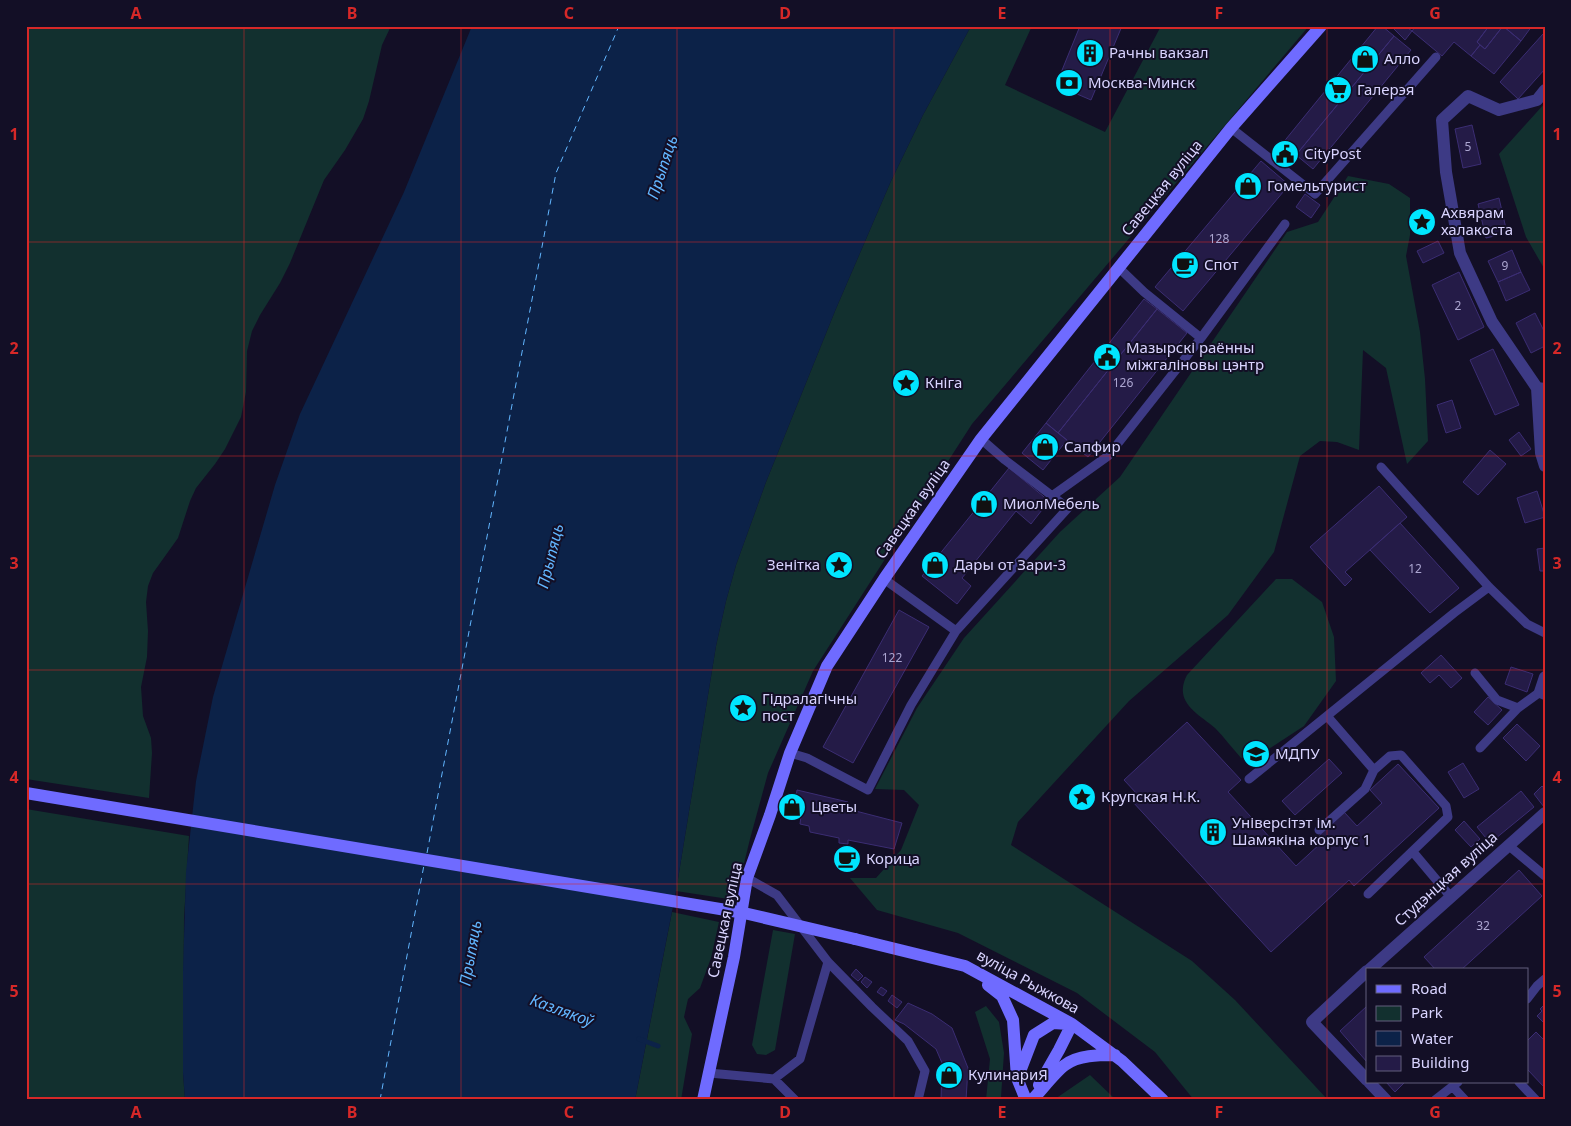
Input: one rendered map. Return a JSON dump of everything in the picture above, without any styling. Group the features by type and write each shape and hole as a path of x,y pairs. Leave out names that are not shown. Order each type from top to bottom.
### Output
{"main road":[{"name":"Савецкая вуліца","path":"702,1100 734,957 747,878 790,752 827,666 884,579 982,439 1231,128 1321,26"},
{"name":"вуліца Рыжкова","path":"26,793 744,913 965,966 1072,1024 1115,1055 1163,1100"},
{"path":"965,966 1002,996 1013,1020 1017,1078 1026,1100"},
{"path":"1017,1078 1034,1036 1053,1023 1072,1024 1031,1100"},
{"path":"1031,1100 1065,1065 1078,1059 1096,1055 1115,1055"}],"street":[{"path":"1545,90 1538,100 1499,110 1468,96 1442,120 1446,172 1460,253 1492,322 1541,388 1541,453 1545,466"},
{"path":"1542,693 1545,677"},
{"name":"Студэнцкая вуліца","path":"1370,968 1545,813"},
{"name":"Студэнцкая вуліца","path":"1366,972 1312,1022 1366,1079"},
{"name":"Студэнцкая вуліца","path":"1371,1084 1386,1100"}],"lane":[{"path":"1231,128 1315,194 1436,57"},
{"path":"1052,496 1108,456 1201,338 1285,224"},
{"path":"1118,267 1144,292 1201,338"},
{"path":"790,752 807,758 868,790 910,704 956,631 1068,508 1005,460 982,439"},
{"path":"1381,467 1489,587 1526,624 1545,633"},
{"path":"884,579 956,631"},
{"path":"1249,778 1489,587"},
{"path":"1475,673 1497,700 1518,708"},
{"path":"1480,748 1518,708 1542,693"},
{"path":"1327,716 1374,770"},
{"path":"1318,830 1365,789 1374,770 1390,756 1401,755 1446,806 1448,817 1368,894"},
{"path":"1508,845 1545,876"},
{"path":"1413,852 1450,896"},
{"path":"747,878 777,895 828,962 908,1041 925,1071 918,1100"},
{"path":"774,1079 800,1059 828,962"},
{"path":"1528,998 1545,979"},
{"path":"709,1073 774,1079 795,1100"},
{"path":"1521,1084 1536,1100"},
{"path":"1435,1100 1456,1085 1465,1100"}],"green space":[{"path":"26,26 391,26 382,45 363,119 345,150 324,180 290,263 252,331 247,351 246,392 241,417 225,449 196,488 178,538 153,573 148,586 146,602 147,657 141,687 143,716 151,738 149,798 26,779"},
{"path":"971,26 1032,26 1005,85 1105,132 1161,26 1309,26 972,424 813,671 768,773 735,900 676,891 716,646 736,565 766,482 835,311 891,181 923,115"},
{"path":"1545,103 1545,270 1526,237 1499,154"},
{"path":"1348,176 1389,184 1410,198 1410,235 1406,256 1420,332 1425,379 1428,441 1407,464 1386,368 1363,350 1359,450 1337,442 1320,441 1300,456 1274,552 1228,615 1129,701 1018,822 1011,845 1192,961 1235,1000 1328,1100 1194,1100 1155,1052 1077,993 958,933 877,910 850,878 876,878 901,850 919,805 904,790 875,789 917,708 964,638 1060,532 1120,477 1287,232 1318,222"},
{"path":"1276,579 1292,579 1322,602 1334,637 1336,681 1304,726 1261,754 1241,758 1215,728 1189,706 1183,693 1183,684 1187,675"},
{"path":"26,809 189,836 184,918 183,1073 185,1100 26,1100"},
{"path":"672,912 719,922 711,958 700,988 688,999 684,1017 692,1034 681,1100 635,1100"},
{"path":"773,930 795,934 775,1050 766,1055 757,1054 752,1045"},
{"path":"986,1006 999,1022 1004,1053 1001,1097 999,1100 986,1100 990,1059 975,1012"},
{"path":"1090,1075 1116,1100 1055,1099"}],"water":[{"name":"Прыпяць","path":"472,26 971,26 923,115 891,181 835,311 766,482 736,565 716,646 676,891 635,1100 185,1100 183,1073 183,971 186,872 196,781 213,697 275,485 300,414 404,192"}],"building":[{"name":"Рачны вакзал","path":"1080,26 1122,26 1091,100 1056,85"},
{"name":"Галерэя","path":"1378,26 1382,26 1394,36 1296,155 1282,144"},
{"path":"1391,26 1405,26 1412,31 1405,40"},
{"path":"1416,26 1489,26 1477,42 1480,45 1471,56 1454,42 1442,56 1412,31"},
{"path":"1489,26 1503,26 1485,49 1477,42"},
{"path":"1503,26 1532,26 1521,41"},
{"path":"1503,26 1521,41 1494,74 1471,56 1480,45 1485,49"},
{"path":"1543,34 1545,36 1545,69 1518,99 1500,82"},
{"path":"1394,36 1411,50 1313,169 1296,155"},
{"path":"1472,125 1481,164 1463,168 1455,129"},
{"name":"CityPost","path":"1282,144 1296,155 1288,165 1274,153"},
{"path":"1261,161 1289,185 1183,311 1155,287"},
{"path":"1305,194 1320,205 1311,218 1296,207"},
{"path":"1499,198 1507,233 1486,238 1478,204"},
{"path":"1438,241 1444,253 1423,263 1417,251"},
{"path":"1512,250 1521,272 1498,282 1488,261"},
{"path":"1459,272 1484,327 1458,340 1432,285"},
{"path":"1521,272 1530,290 1506,301 1498,282"},
{"path":"1144,299 1157,309 1058,433 1046,423"},
{"path":"1157,309 1187,333 1088,457 1058,433"},
{"path":"1535,313 1545,333 1545,346 1531,353 1516,323"},
{"path":"1493,349 1519,405 1495,415 1470,360"},
{"path":"1452,400 1461,428 1446,433 1437,405"},
{"name":"Сапфир","path":"1046,423 1067,440 1043,470 1022,453"},
{"path":"1519,432 1531,449 1521,456 1509,440"},
{"path":"1490,450 1506,464 1478,495 1463,482"},
{"path":"1009,468 1049,501 1031,524 1016,511 962,578 971,586 957,604 922,576"},
{"path":"1379,486 1407,517 1345,572 1352,579 1345,586 1310,547"},
{"path":"1537,491 1545,517 1525,523 1517,498"},
{"path":"1400,523 1459,588 1430,613 1370,550"},
{"path":"1545,548 1545,571 1540,571 1537,549"},
{"path":"899,610 929,627 853,763 823,747"},
{"path":"1441,655 1462,678 1451,688 1439,675 1430,683 1421,673"},
{"path":"1511,667 1533,674 1527,692 1505,684"},
{"path":"1488,697 1502,710 1488,725 1474,712"},
{"name":"Універсітэт ім. Шамякіна корпус 1","path":"1187,722 1241,780 1228,792 1296,866 1321,843 1317,838 1344,812 1357,826 1382,803 1370,790 1398,764 1439,808 1354,886 1349,880 1271,952 1132,801 1138,795 1124,780"},
{"path":"1517,724 1540,746 1526,761 1503,738"},
{"path":"1329,759 1342,773 1295,815 1282,801"},
{"path":"1463,763 1479,789 1464,798 1448,772"},
{"path":"1542,786 1545,789 1544,807 1534,794"},
{"path":"797,790 848,802 848,809 902,823 894,849 848,840 848,844 839,843 839,838 810,832 809,826 800,824 801,816 794,814"},
{"path":"1521,791 1534,807 1490,843 1477,827"},
{"name":"Цветы","path":"791,800 795,801 794,814 789,812"},
{"path":"1464,821 1480,839 1471,847 1455,830"},
{"name":"Корица","path":"842,854 852,855 851,864 841,863"},
{"path":"1519,870 1542,896 1463,968 1434,968 1424,957"},
{"path":"856,969 863,976 858,981 851,975"},
{"path":"865,977 872,982 867,988 861,982"},
{"path":"881,987 887,991 883,996 877,992"},
{"path":"892,995 902,1002 897,1008 888,1001"},
{"path":"908,1003 932,1014 952,1028 968,1068 966,1100 941,1100 942,1063 936,1049 904,1024 895,1020"},
{"path":"1545,1004 1545,1024 1537,1016"},
{"path":"1366,1007 1366,1061 1340,1031"},
{"path":"1536,1032 1545,1041 1545,1088 1528,1070 1528,1040"},
{"path":"1388,1084 1403,1084 1395,1092"}],"waterway":[{"name":"Казлякоў","path":"639,1039 658,1046"}],"ferry route":[{"path":"427,853 556,173 619,26"},
{"path":"380,1100 424,865"}],"place":[{"name":"Рачны вакзал","path":"1090,53"},
{"name":"Алло","path":"1365,59"},
{"name":"Москва-Минск","path":"1069,83"},
{"name":"Галерэя","path":"1338,90"},
{"name":"CityPost","path":"1285,154"},
{"name":"Гомельтурист","path":"1248,186"},
{"name":"Ахвярам халакоста","path":"1422,222"},
{"name":"Спот","path":"1185,265"},
{"name":"Мазырскі раённы міжгаліновы цэнтр","path":"1107,357"},
{"name":"Кніга","path":"906,383"},
{"name":"Сапфир","path":"1045,447"},
{"name":"МиолМебель","path":"984,504"},
{"name":"Зенітка","path":"839,565"},
{"name":"Дары от Зари-3","path":"935,565"},
{"name":"Гідралагічны пост","path":"743,708"},
{"name":"МДПУ","path":"1256,754"},
{"name":"Крупская Н.К.","path":"1082,797"},
{"name":"Цветы","path":"792,807"},
{"name":"Універсітэт ім. Шамякіна корпус 1","path":"1213,832"},
{"name":"Корица","path":"847,859"},
{"name":"КулинариЯ","path":"949,1075"}]}
